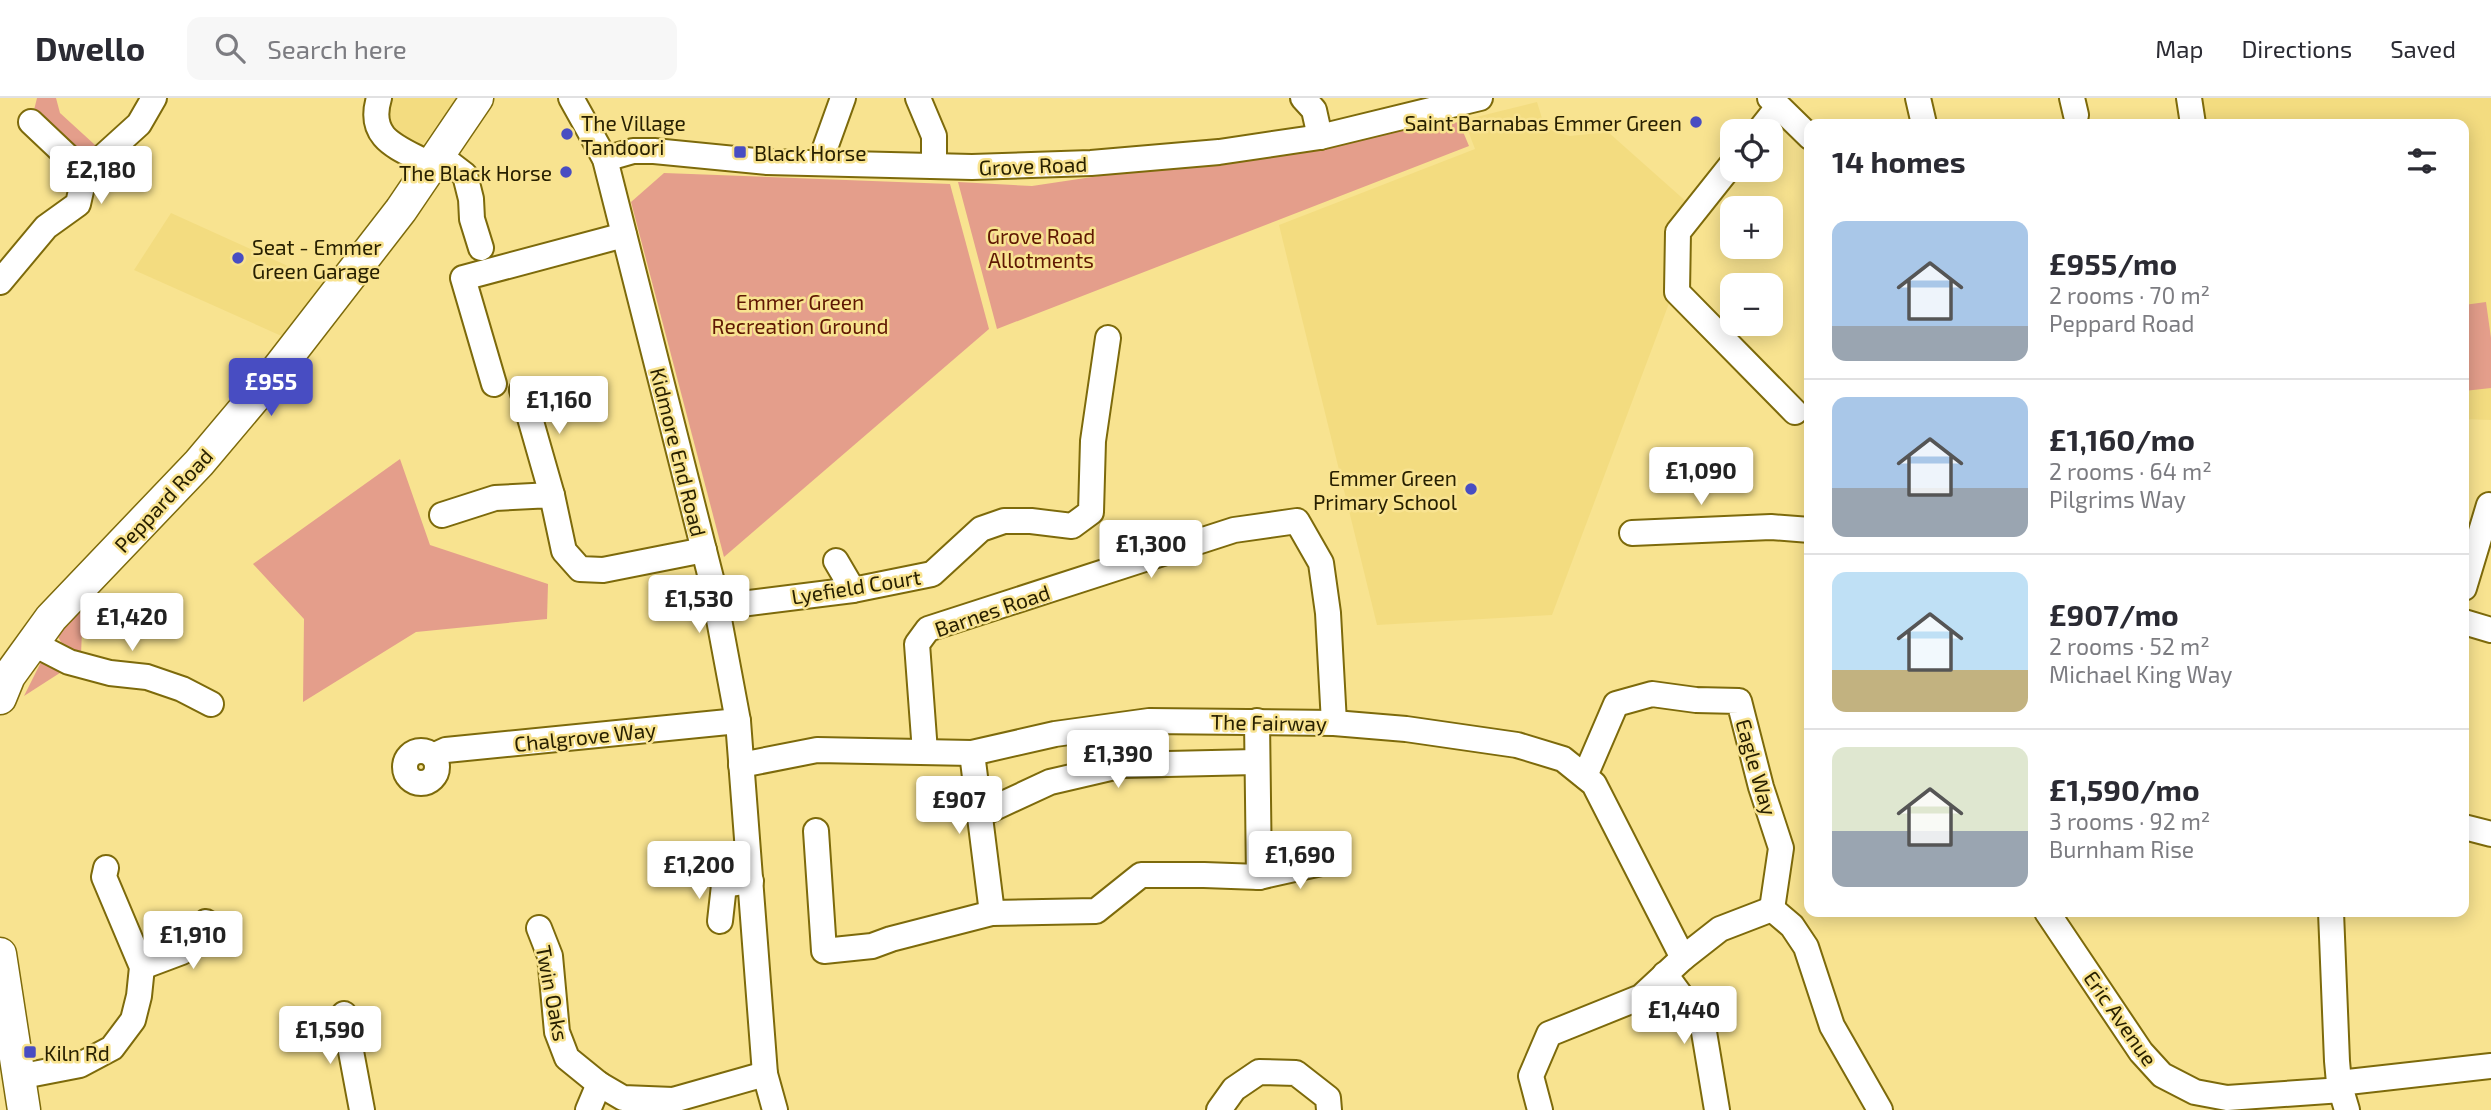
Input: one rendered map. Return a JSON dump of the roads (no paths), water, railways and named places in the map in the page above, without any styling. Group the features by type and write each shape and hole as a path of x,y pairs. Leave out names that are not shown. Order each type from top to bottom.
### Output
{"main road":[{"name":"Peppard Road","path":"0,698 9,676 51,618 199,463 274,374 436,161 477,98"},
{"path":"0,954 24,1110"}],"street":[{"path":"0,282 46,227 79,204 85,173 139,124 154,98"},
{"path":"379,98 376,126 388,141 465,175 471,199 472,219 481,248"},
{"name":"Kidmore End Road","path":"571,98 605,159 717,607 738,721 765,1074 775,1110"},
{"path":"820,162 843,98"},
{"path":"918,98 934,136 934,166"},
{"path":"1303,98 1314,110 1320,137"},
{"path":"1918,98 1923,119"},
{"path":"2189,98 2192,119"},
{"name":"Grove Road","path":"605,159 633,151 654,150 767,162 934,166 1091,163 1219,152 1320,137 1464,100"},
{"path":"1765,119 1774,103 1804,130"},
{"path":"31,122 85,173"},
{"path":"1720,179 1678,232 1677,292 1795,412"},
{"path":"494,384 463,278 624,235"},
{"name":"Lyefield Court","path":"717,607 853,590 932,574 981,529 1004,522 1031,521 1072,526 1091,512 1093,441 1108,338"},
{"path":"522,390 552,495 564,551 580,569 603,570 704,550"},
{"path":"442,515 495,498 552,495"},
{"path":"2469,571 2489,505"},
{"name":"Barnes Road","path":"925,752 917,644 929,629 1234,530 1297,521 1321,564 1328,613 1334,723"},
{"path":"1632,533 1771,527 1804,530"},
{"path":"836,561 853,590"},
{"path":"2469,623 2491,629"},
{"path":"32,643 69,662 110,673 147,677 182,689 211,704"},
{"name":"Eagle Way","path":"1585,776 1616,704 1652,694 1696,700 1739,701 1761,787 1781,848 1772,909"},
{"name":"Chalgrove Way","path":"433,756 446,750 738,721"},
{"name":"The Fairway","path":"741,765 817,750 972,753 1055,734 1149,721 1334,723 1517,745 1563,759 1594,784 1703,1026 1717,1110"},
{"path":"1257,722 1259,877"},
{"path":"972,753 992,913"},
{"path":"979,816 1050,782 1123,765 1256,762"},
{"path":"2469,828 2491,834"},
{"path":"816,831 824,951 872,946 992,913 1097,911 1141,875 1259,877 1330,861"},
{"path":"18,1077 80,1065 112,1048 133,1020 142,967 104,877 106,868"},
{"path":"720,921 719,874 751,881"},
{"path":"1540,1110 1531,1076 1549,1034 1641,997 1720,929 1772,909 1792,926 1806,947 1832,1026 1880,1110"},
{"name":"Eric Avenue","path":"2051,917 2141,1052 2162,1075 2195,1092 2227,1098 2343,1095 2491,1066"},
{"path":"2331,917 2343,1095"},
{"path":"142,967 182,951 206,922"},
{"name":"Twin Oaks","path":"539,928 550,957 557,1032 567,1058 599,1084 623,1098 673,1100 765,1074"},
{"path":"344,1014 362,1110"},
{"path":"1219,1110 1234,1089 1259,1072 1296,1073 1328,1098 1329,1110"},
{"path":"588,1110 599,1084"}],"place":[{"name":"Saint Barnabas Emmer Green","path":"1696,122"},
{"name":"The Village Tandoori","path":"567,134"},
{"name":"Black Horse","path":"740,152"},
{"name":"The Black Horse","path":"566,172"},
{"name":"Seat - Emmer Green Garage","path":"238,258"},
{"name":"Emmer Green Primary School","path":"1471,489"},
{"name":"Kiln Rd","path":"30,1052"}],"park label":[{"name":"Grove Road Allotments","path":"1041,247"},
{"name":"Emmer Green Recreation Ground","path":"800,313"}]}
